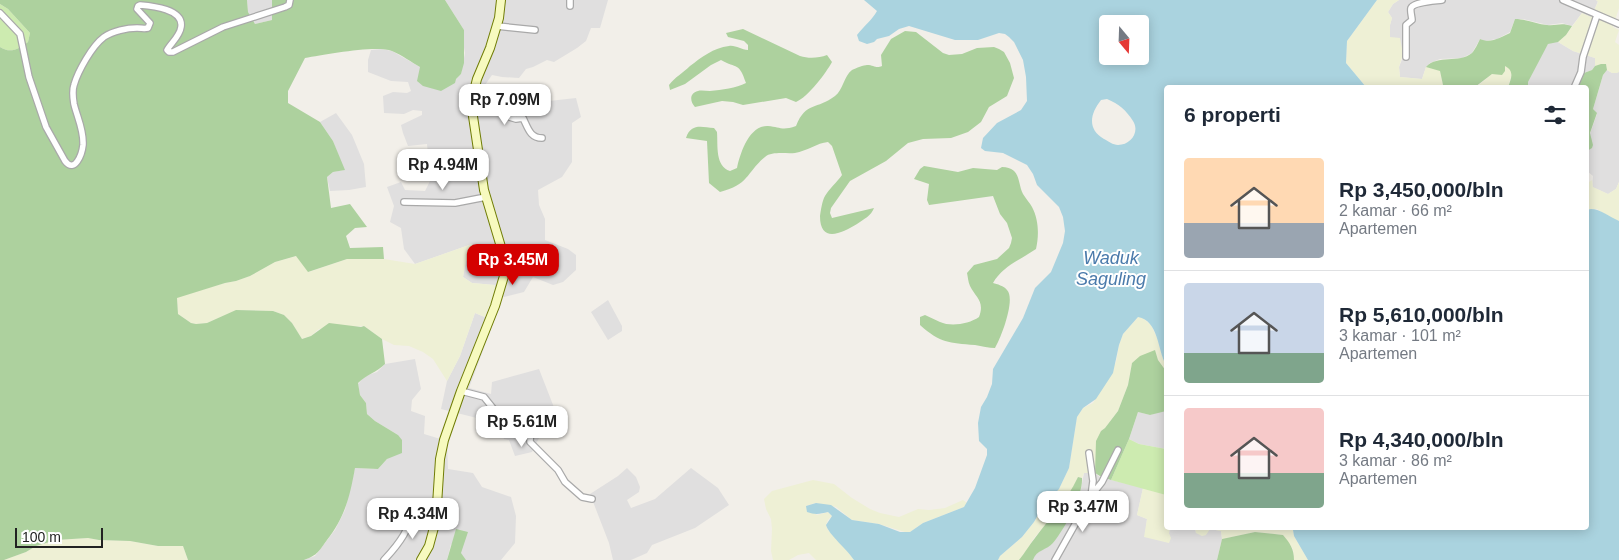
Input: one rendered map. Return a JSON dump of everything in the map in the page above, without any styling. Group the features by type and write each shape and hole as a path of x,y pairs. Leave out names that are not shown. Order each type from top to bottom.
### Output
{"main road":[{"path":"421,560 429,546 436,520 440,459 444,440 461,391 493,312 504,276 502,248 481,178 471,108 473,90 490,48 502,0"}],"street":[{"path":"0,13 20,34 29,77 46,128 65,161 68,165 72,166 75,165 81,154 83,139 74,106 74,86 85,61 103,38 117,32 139,28 147,29 149,27 149,21 137,9 138,6 160,8 172,12 178,17 181,22 181,28 174,41 167,48 169,52 174,52 206,35 240,21 285,7 289,5 290,0"},
{"path":"1406,56 1406,25 1412,20 1410,0"},
{"path":"1412,7 1415,4 1442,0"},
{"path":"1563,0 1619,24"},
{"path":"1575,85 1581,72 1583,57 1597,15"},
{"path":"497,26 535,30"},
{"path":"473,90 493,95 504,115 523,118 532,136 542,138"},
{"path":"404,202 456,203 486,197"},
{"path":"461,391 484,397 496,412 506,419 526,415 530,427 530,442 558,470 565,482 582,497 592,499"},
{"path":"1055,560 1091,496 1102,482 1118,450"},
{"path":"1089,453 1093,481 1091,496"},
{"path":"384,560 403,538 413,514 414,506"}],"shaded area":[{"path":"247,0 272,0 272,20 255,24 248,12"},
{"path":"445,0 608,0 600,28 591,28 586,41 577,48 554,62 547,60 526,69 519,78 492,75 485,85 493,88 500,98 513,105 576,98 581,117 572,123 572,162 562,177 538,190 539,205 545,219 545,240 568,249 576,255 576,270 563,282 553,285 533,277 524,292 504,297 495,292 495,285 472,283 463,277 466,260 472,244 415,264 404,249 401,228 390,222 394,206 387,187 401,182 405,190 425,191 430,181 447,175 444,169 433,164 428,154 427,144 408,146 401,125 422,115 422,111 413,110 404,114 384,113 383,96 393,92 407,93 411,91 408,82 391,81 368,72 368,60 371,50 392,51 420,67 456,79 461,74 465,53 463,42 464,30"},
{"path":"1399,0 1598,1 1591,18 1582,13 1572,26 1562,23 1548,25 1515,19 1510,32 1497,39 1485,41 1480,39 1472,53 1462,58 1440,59 1430,63 1426,67 1422,79 1400,77 1399,67 1403,57 1390,37 1392,18 1388,12 1393,4"},
{"path":"1558,42 1573,51 1595,58 1595,66 1592,70 1584,73 1579,85 1528,85 1539,59 1548,44"},
{"path":"1607,70 1612,73 1619,72 1619,182 1616,189 1608,194 1592,187 1593,176 1589,173 1590,134 1597,114 1593,109 1603,75"},
{"path":"336,113 352,135 364,164 366,187 330,191 327,177 333,172 344,170 333,141 320,122"},
{"path":"608,300 622,326 622,331 608,340 591,312"},
{"path":"475,313 494,321 469,388 491,394 492,382 539,369 555,410 539,417 536,423 539,438 532,452 515,456 509,440 504,439 487,407 477,418 441,409 447,381 460,356"},
{"path":"415,359 421,389 412,400 411,411 425,416 424,434 447,441 448,469 473,473 482,487 511,497 516,516 515,543 501,560 466,560 451,544 447,560 304,560 315,556 335,530 345,510 355,468 378,469 387,459 398,435 367,414 366,403 360,395 358,384 365,376 377,372 385,364"},
{"path":"1164,410 1164,449 1139,444 1129,439 1138,412 1150,415"},
{"path":"627,468 636,477 640,487 639,492 627,500 631,508 655,499 691,468 718,488 729,505 695,528 652,545 647,553 631,560 613,560 609,543 590,494"},
{"path":"1084,473 1095,473 1100,477 1143,488 1137,515 1147,519 1145,537 1169,533 1170,530 1195,530 1196,533 1206,530 1221,531 1222,539 1217,560 1033,560 1034,555 1053,543 1068,519 1080,494"}],"green space":[{"path":"0,0 247,0 248,12 255,24 272,20 272,0 445,0 464,30 464,63 461,74 455,83 441,91 423,86 417,81 420,67 392,51 374,49 305,58 288,91 288,103 320,122 333,141 345,170 333,172 327,177 331,208 350,204 367,227 355,228 346,236 350,248 383,247 384,259 347,259 308,272 296,256 275,262 250,276 236,281 177,298 178,314 191,323 196,324 207,323 236,310 273,311 284,315 292,323 302,339 311,336 329,323 364,326 382,339 385,364 358,383 360,395 366,403 367,414 398,435 402,440 402,453 387,459 378,469 355,468 349,497 338,523 322,547 312,556 304,560 188,560 183,546 158,546 130,541 88,538 56,540 0,560 0,47 8,50 18,49 28,42 30,33 8,9 0,4"},
{"path":"1377,0 1399,0 1393,4 1388,12 1392,18 1390,37 1400,38 1403,54 1399,67 1400,77 1422,79 1426,67 1440,71 1443,85 1364,85 1346,63 1347,41"},
{"path":"1596,0 1619,0 1619,8 1613,27 1619,30 1615,42 1619,45 1619,72 1617,73 1607,70 1606,64 1595,66 1595,58 1573,51 1558,42 1566,35 1582,13 1591,17 1598,2"},
{"path":"0,4 8,9 30,33 28,42 14,50 0,47"},
{"path":"1515,19 1547,25 1565,24 1572,26 1558,42 1548,44 1528,85 1509,85 1511,73 1505,66 1505,71 1502,75 1492,74 1478,85 1443,85 1440,71 1426,67 1436,61 1467,56 1473,52 1480,39 1488,41 1510,33"},
{"path":"743,29 800,56 814,58 827,55 832,62 811,90 796,102 786,98 743,105 722,101 695,107 691,98 695,92 724,89 746,83 744,76 737,67 721,60 685,84 670,90 669,85 703,56 723,47 732,46 748,50 748,45 744,41 728,37 726,33"},
{"path":"905,31 916,32 943,53 949,55 962,54 977,48 994,47 999,49 1004,52 1010,63 1014,78 1007,96 989,107 981,122 968,132 951,138 923,139 908,143 886,161 850,181 831,208 832,218 874,208 867,217 839,233 828,233 821,225 820,216 823,200 842,175 832,146 828,142 795,153 768,155 742,182 729,189 720,192 709,183 707,141 686,138 691,130 697,127 714,128 717,132 718,155 722,165 730,171 737,168 746,141 756,130 768,126 784,128 796,126 808,109 829,100 838,93 852,70 866,65 882,66 881,55 891,39"},
{"path":"1606,64 1607,70 1603,75 1593,109 1597,113 1590,133 1593,145 1589,150 1589,85 1579,85 1584,73 1592,70 1595,66"},
{"path":"1505,65 1510,68 1512,73 1509,85 1479,85 1492,74 1497,74"},
{"path":"924,166 958,172 973,168 997,170 1002,167 1008,168 1017,176 1023,194 1031,205 1036,217 1038,239 1036,249 1007,268 993,283 1007,290 1010,301 1004,328 995,348 945,341 939,339 920,325 920,317 925,315 944,324 965,323 979,317 981,312 980,303 970,286 967,273 974,265 997,259 1009,248 1012,238 1007,223 1000,214 993,196 929,205 927,200 929,184 914,179"},
{"path":"1592,180 1593,187 1608,194 1616,189 1619,182 1619,221 1608,217 1597,209 1589,210 1589,182"},
{"path":"472,244 474,258 466,261 463,277 472,283 495,285 495,292 485,317 475,313 460,356 447,381 433,359 423,352 409,346 394,345 364,326 319,329 311,336 302,339 292,323 284,315 273,311 237,310 207,323 196,324 191,323 178,314 177,297 236,281 250,276 275,262 297,256 309,272 347,259 384,259 415,264"},
{"path":"1138,317 1143,318 1151,325 1158,340 1164,360 1164,368 1158,360 1155,350 1132,363 1128,385 1118,411 1101,431 1095,473 1084,473 1082,478 1078,477 1061,506 1034,538 1019,560 998,560 1000,556 1022,537 1034,522 1043,506 1059,489 1069,468 1077,417 1083,408 1093,403 1116,362 1123,334"},
{"path":"1155,350 1158,360 1164,368 1164,412 1150,415 1138,412 1129,439 1111,480 1095,473 1096,441 1101,431 1118,411 1128,385 1132,363 1140,356"},
{"path":"1129,439 1139,444 1164,449 1164,494 1111,480"},
{"path":"1078,477 1082,478 1080,494 1068,521 1058,537 1051,545 1039,552 1033,560 1019,560 1064,501"},
{"path":"813,480 834,484 870,509 899,517 918,509 945,508 963,500 967,503 964,507 923,523 910,532 905,532 879,524 852,520 836,507 815,503 806,506 817,515 828,512 832,516 826,525 828,530 854,560 816,560 809,553 798,555 789,560 773,560 771,551 771,519 764,499 772,491"},
{"path":"1143,488 1164,494 1164,530 1170,530 1171,538 1169,543 1144,537 1147,519 1137,515"},
{"path":"456,529 468,532 461,553 466,560 447,560"},
{"path":"1195,530 1209,530 1206,535 1202,536 1196,533"},
{"path":"1216,530 1293,530 1294,536 1308,560 1294,560 1293,549 1283,535 1255,532 1222,539 1221,531"},
{"path":"1255,532 1283,535 1291,546 1294,560 1217,560 1222,539"},
{"path":"89,538 130,541 158,546 183,546 188,560 4,560 36,546 56,540"}],"water":[{"name":"Waduk Saguling","path":"864,0 1377,0 1347,41 1346,63 1364,85 1164,85 1164,361 1154,330 1150,324 1138,317 1123,334 1113,373 1096,399 1083,408 1077,417 1069,468 1059,489 1043,506 1034,522 1022,537 1000,556 998,560 854,560 834,538 826,525 832,516 828,512 813,514 807,512 806,506 816,503 831,505 852,520 879,524 900,532 910,532 923,523 964,507 975,488 987,455 987,449 979,441 978,423 981,407 992,384 993,369 1023,318 1035,288 1051,272 1063,243 1065,231 1059,207 1037,185 1027,165 1003,153 985,151 981,148 983,138 997,123 1021,110 1027,101 1023,60 1014,42 1009,37 999,33 978,40 955,40 909,26 867,44 859,41 857,35 877,11","holes":["1107,99 1119,105 1135,125 1135,133 1127,143 1118,145 1111,143 1095,131 1092,121 1094,111 1101,100"]},
{"path":"1589,209 1594,209 1619,221 1619,560 1308,560 1294,536 1293,530 1589,530"}]}
